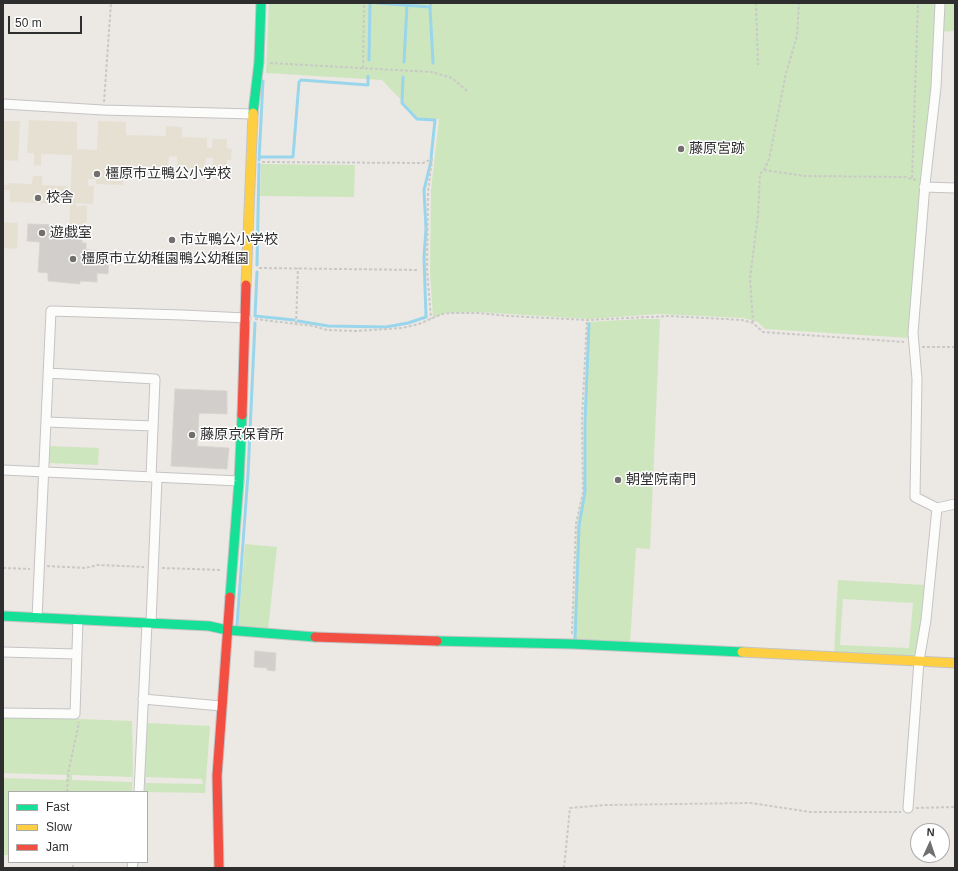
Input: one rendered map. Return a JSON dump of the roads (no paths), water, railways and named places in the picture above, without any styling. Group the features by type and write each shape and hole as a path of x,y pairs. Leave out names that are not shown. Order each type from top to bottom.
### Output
{"street":[{"path":"218,868 216,776 239,481 253,114 259,62 261,3"},
{"path":"940,3 936,87 924,185 913,333 918,406 916,497 937,508 955,504"},
{"path":"3,104 103,110 253,114"},
{"path":"924,185 955,188"},
{"path":"37,618 51,311 182,314 246,318"},
{"path":"48,373 155,379 152,426 154,477 153,567 143,699 139,791"},
{"path":"46,422 152,426"},
{"path":"3,470 239,481"},
{"path":"908,808 919,661 926,620 937,508"},
{"path":"3,616 209,626 227,630 340,639 572,644 955,663"},
{"path":"3,713 75,714 78,619"},
{"path":"3,652 76,654"},
{"path":"143,699 221,706"}],"waterway":[{"path":"369,60 370,3"},
{"path":"377,3 430,7 431,3"},
{"path":"404,62 407,5"},
{"path":"430,7 433,63"},
{"path":"259,157 293,157 299,82 301,80 368,85 368,76"},
{"path":"403,77 402,103 417,119 435,120 431,158"},
{"path":"259,160 263,81"},
{"path":"298,321 328,326 386,327 408,323 426,317 424,257 426,229 424,190 431,161"},
{"path":"257,265 259,164"},
{"path":"255,316 257,272"},
{"path":"255,316 294,320"},
{"path":"237,625 248,474 255,323"},
{"path":"575,641 579,526 585,492 585,421 589,324"}],"place":[{"name":"藤原宮跡","path":"681,149"},
{"name":"橿原市立鴨公小学校","path":"97,174"},
{"name":"校舎","path":"38,198"},
{"name":"遊戯室","path":"42,233"},
{"name":"市立鴨公小学校","path":"172,240"},
{"name":"橿原市立幼稚園鴨公幼稚園","path":"73,259"},
{"name":"藤原京保育所","path":"192,435"},
{"name":"朝堂院南門","path":"618,480"}]}
